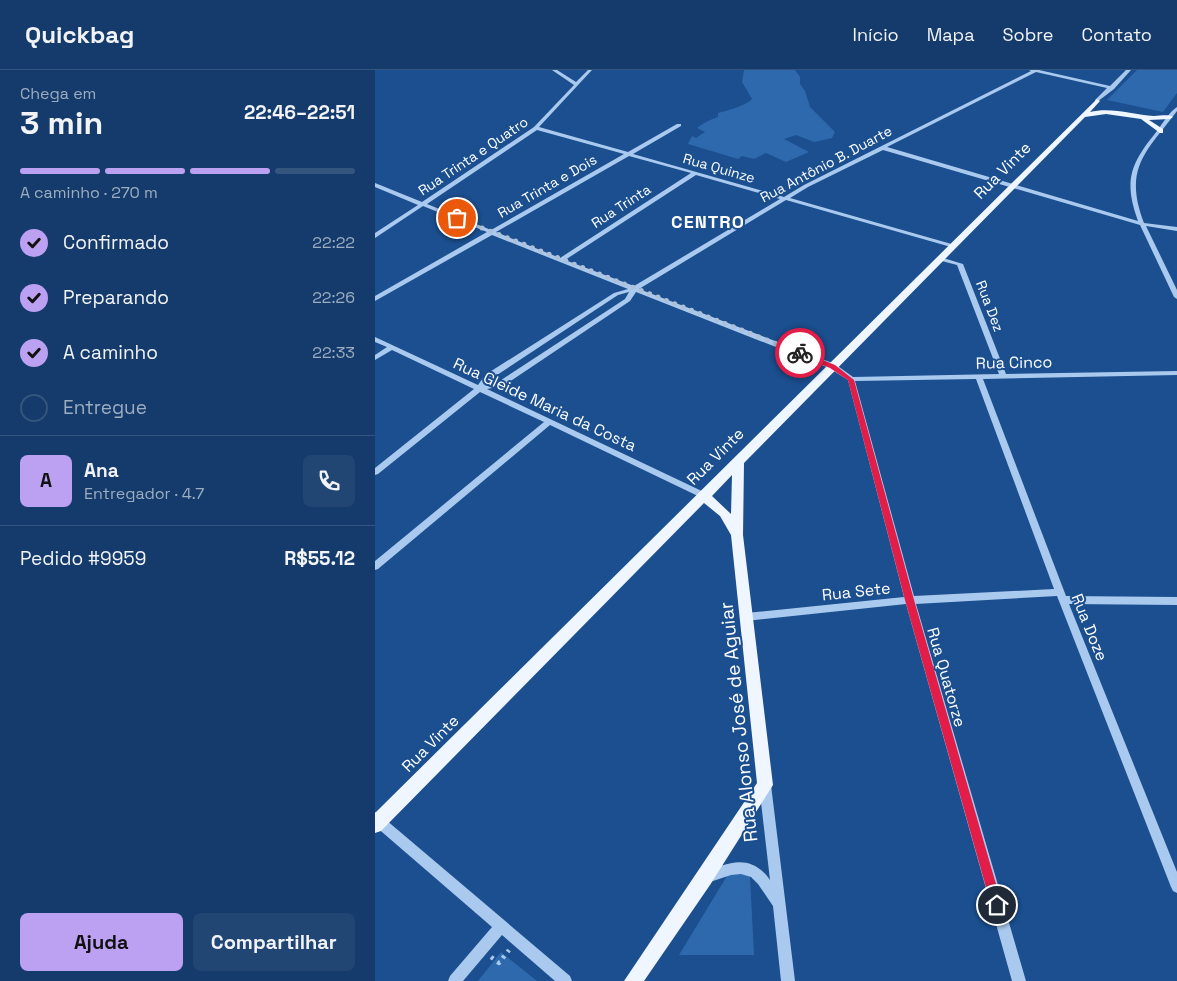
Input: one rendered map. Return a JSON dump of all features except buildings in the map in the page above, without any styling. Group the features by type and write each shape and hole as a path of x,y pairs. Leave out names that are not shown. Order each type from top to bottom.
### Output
{"main road":[{"path":"1097,101 1106,103"},
{"path":"1097,101 1115,109 1174,118"},
{"name":"Rua Vinte","path":"376,821 1097,101"},
{"path":"1084,115 1115,109"},
{"path":"1131,112 1160,131"},
{"path":"1141,118 1174,118"},
{"name":"Rua Alonso José de Aguiar","path":"738,460 737,535 765,785"},
{"path":"703,495 723,513 737,535"},
{"path":"633,981 765,785"}],"street":[{"path":"554,70 577,85"},
{"name":"Rua Trinta e Quatro","path":"375,236 536,128 590,70"},
{"path":"1034,70 1112,88"},
{"name":"Rua Antônio B. Duarte","path":"375,472 479,389 488,377 616,294 635,289 784,198 1034,70"},
{"path":"1097,101 1129,70"},
{"path":"1177,108 1174,118 1160,131 1142,156 1135,170 1132,187 1134,205 1177,297"},
{"name":"Rua Trinta e Dois","path":"375,299 679,126"},
{"name":"Rua Quinze","path":"536,128 953,246"},
{"path":"883,148 1142,224 1177,229"},
{"name":"Rua Trinta","path":"560,260 695,173"},
{"path":"375,186 833,366 851,380"},
{"name":"Rua Dez","path":"940,259 960,264 1003,376"},
{"name":"Rua Antônio B. Duarte","path":"479,389 500,384 628,300 635,289"},
{"name":"Rua Gleide Maria da Costa","path":"375,339 703,495"},
{"path":"375,358 392,347"},
{"name":"Rua Cinco","path":"851,380 1177,373"},
{"name":"Rua Doze","path":"979,377 1061,596 1177,887"},
{"name":"Rua Quatorze","path":"851,380 910,600 1019,981"},
{"path":"375,566 549,422"},
{"name":"Rua Sete","path":"746,617 910,600 1061,596 1177,600"},
{"name":"Rua Alonso José de Aguiar","path":"765,785 788,981"},
{"path":"376,821 565,981"},
{"name":"Rua Alonso José de Aguiar","path":"704,878 730,868 742,867 755,871 766,881 779,905"},
{"path":"455,981 501,926"}],"path":[{"path":"482,949 499,963 518,940"}],"shaded area":[{"path":"744,70 795,70 800,77 800,84 805,91 810,107 835,132 832,138 814,142 796,135 784,139 809,152 786,162 766,153 754,159 742,156 738,159 688,144 692,136 696,138 705,132 697,128 699,126 718,117 718,113 741,106 752,99 742,82"},
{"path":"1137,70 1177,70 1177,93 1163,112 1107,100"},
{"path":"730,871 750,876 754,955 679,955"},
{"path":"501,952 537,981 478,981"}],"way so far":[{"path":"457,218 800,353"}],"district":[{"name":"CENTRO","path":"708,222"}],"route":[{"path":"800,353 833,366 851,380 910,600 997,905"}]}
